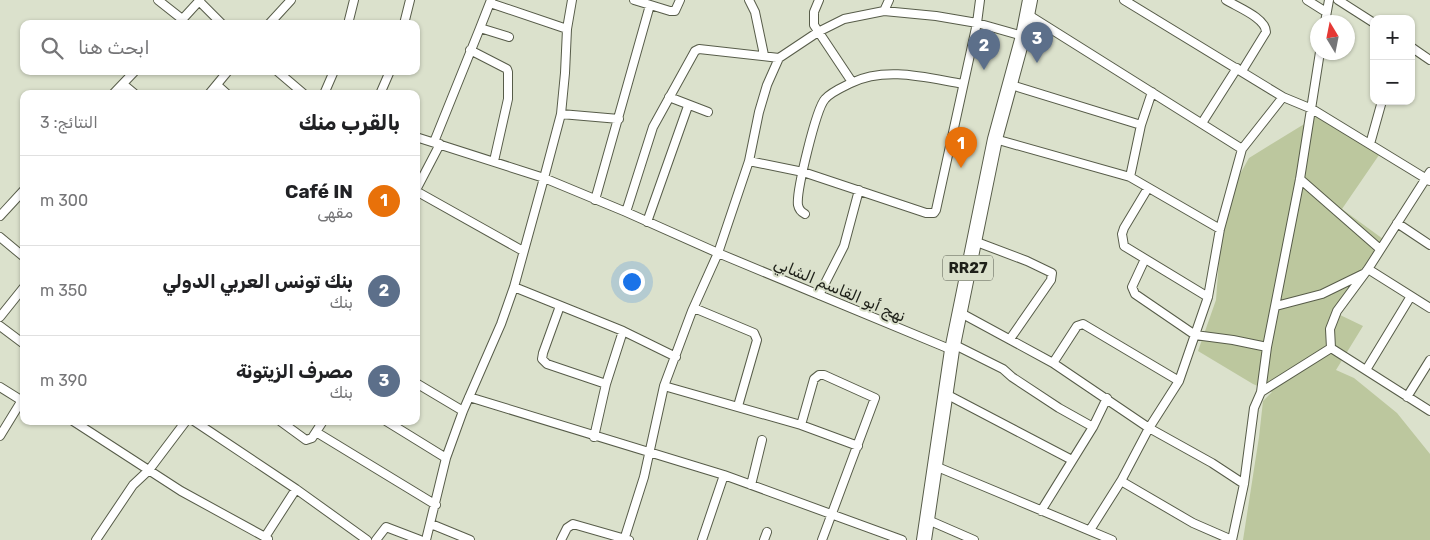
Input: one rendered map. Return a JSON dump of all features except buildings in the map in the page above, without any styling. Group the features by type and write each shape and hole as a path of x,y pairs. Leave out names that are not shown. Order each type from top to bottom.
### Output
{"highway":[{"name":"RR27","path":"924,540 952,347 995,139 1008,84 1023,36 1028,7"}],"street":[{"path":"158,0 178,20"},
{"path":"349,20 354,0"},
{"path":"405,20 410,0"},
{"path":"426,540 436,506 446,458 463,411 501,324 514,287 544,178 561,114 567,29 572,0"},
{"path":"634,0 670,11 675,11 680,0"},
{"path":"749,0 755,12 764,55"},
{"path":"818,0 813,19 818,32 852,82"},
{"path":"884,11 889,0"},
{"path":"749,162 803,172 926,213 934,213 977,23 980,0"},
{"path":"1124,0 1283,97 1312,109 1429,177 1367,271 1337,311 1330,330 1331,348"},
{"path":"1202,123 1266,32 1266,28 1261,20 1226,0"},
{"path":"1307,0 1326,12"},
{"path":"1326,15 1329,0"},
{"path":"1338,0 1370,20"},
{"path":"182,20 199,1 218,20"},
{"path":"272,20 287,1"},
{"path":"420,182 437,143 470,50 491,2 567,29"},
{"path":"595,200 650,5"},
{"path":"1028,7 1152,92 1242,149"},
{"path":"562,540 567,528 573,524 626,539 650,452 664,386 694,308 718,253 749,162 762,103 779,58 818,32 844,18 884,11 936,16 977,23 1023,36"},
{"path":"480,28 509,37"},
{"path":"470,50 507,69 508,72 508,100 494,161"},
{"path":"626,212 647,141 669,97 697,50 764,55 779,58"},
{"path":"1415,50 1430,60"},
{"path":"1121,481 1194,523 1232,540 1244,484 1254,408 1261,392 1267,347 1300,178 1319,60"},
{"path":"805,214 801,212 798,206 803,172 815,120 826,98 852,82 882,74 911,76 963,84"},
{"path":"117,90 132,75"},
{"path":"212,90 225,75"},
{"path":"282,75 299,90"},
{"path":"326,90 332,75"},
{"path":"382,90 388,75"},
{"path":"124,84 131,90"},
{"path":"1008,84 1141,125"},
{"path":"217,85 223,90"},
{"path":"1130,177 1141,125 1152,92"},
{"path":"669,97 688,106 708,112"},
{"path":"1090,530 1121,481 1149,428 1179,381 1208,297 1220,229 1242,149 1283,97"},
{"path":"1370,144 1381,105"},
{"path":"647,222 688,106"},
{"path":"561,114 619,119"},
{"name":"نهج أبو القاسم الشابي","path":"420,138 544,178 819,295 1004,368 1012,377 1059,408 1093,427"},
{"path":"995,139 1130,177 1220,229"},
{"path":"1300,178 1380,249"},
{"path":"1148,188 1122,234 1124,246 1208,297"},
{"path":"819,295 844,246 859,190"},
{"path":"420,193 523,251"},
{"path":"0,216 20,194"},
{"path":"1397,223 1430,245"},
{"path":"0,237 20,254"},
{"path":"974,241 1027,261 1052,273 1051,280 1010,340"},
{"path":"1145,259 1133,285 1133,290 1195,335 1267,347"},
{"path":"1276,306 1322,294 1367,271"},
{"path":"1367,271 1430,308"},
{"path":"514,287 623,331 676,357"},
{"path":"0,317 20,293"},
{"path":"1366,370 1411,296"},
{"path":"560,306 542,359 547,364 606,384"},
{"path":"694,308 754,333 756,336 757,340 738,406"},
{"path":"959,312 1053,363 1149,428 1212,463 1244,484"},
{"path":"1053,363 1078,326 1083,324 1179,381"},
{"path":"0,326 20,341"},
{"path":"594,437 606,384 623,331"},
{"path":"1331,348 1430,412"},
{"path":"1261,392 1331,348"},
{"path":"1407,397 1430,360"},
{"path":"801,425 814,379 819,375 875,398 822,540"},
{"path":"420,385 463,411"},
{"path":"664,386 801,425 858,446"},
{"path":"0,387 20,399"},
{"path":"944,393 1072,460"},
{"path":"469,397 724,476 902,540"},
{"path":"1041,511 1093,427 1107,398"},
{"path":"0,436 20,406"},
{"path":"78,425 181,491 268,539 296,489"},
{"path":"96,540 133,485 149,470 183,425"},
{"path":"200,425 296,489 367,540"},
{"path":"285,425 306,440 312,438 320,425"},
{"path":"392,425 446,458"},
{"path":"316,432 436,506"},
{"path":"751,486 762,440"},
{"path":"935,466 1112,540"},
{"path":"702,540 724,476"},
{"path":"928,520 974,540"},
{"path":"431,524 470,540"},
{"path":"376,540 386,527 420,540"},
{"path":"764,540 767,532"}],"green space":[{"path":"1319,115 1379,155 1342,209 1383,239 1338,314 1363,326 1336,370 1354,378 1397,413 1430,454 1430,540 1243,540 1263,401 1272,392 1253,384 1198,351 1216,300 1221,233 1235,183 1249,158"}],"place":[{"name":"مصرف الزيتونة","path":"1037,63"},
{"name":"بنك تونس العربي الدولي","path":"984,70"},
{"name":"Café IN","path":"961,168"}]}
